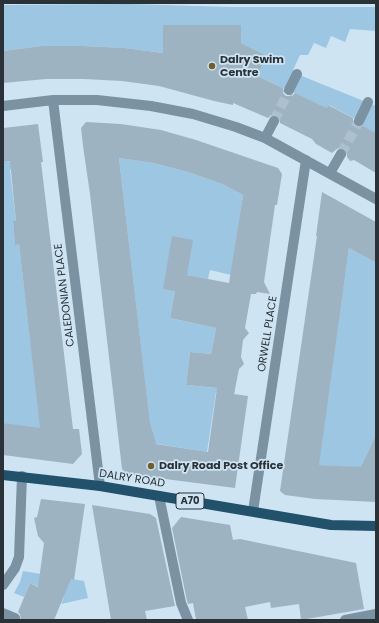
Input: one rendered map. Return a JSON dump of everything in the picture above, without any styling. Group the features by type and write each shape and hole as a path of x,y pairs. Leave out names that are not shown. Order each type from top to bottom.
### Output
{"main road":[{"name":"DALRY ROAD","path":"3,475 100,486 332,524 376,528"}],"street":[{"path":"289,90 297,74"},
{"path":"3,106 53,100 106,101 167,108 215,120 265,138 376,199"},
{"name":"CALEDONIAN PLACE","path":"53,100 100,486"},
{"path":"359,121 368,102"},
{"path":"265,138 274,120"},
{"path":"330,174 341,154"},
{"name":"ORWELL PLACE","path":"253,511 306,160"},
{"path":"3,585 15,568 19,557 22,476"},
{"path":"159,496 181,603 188,620"},
{"path":"3,613 15,618"},
{"path":"344,620 376,614"}],"shaded area":[{"path":"129,4 231,7 376,7 376,31 350,29 345,42 331,36 326,48 314,43 308,55 300,55 293,70 297,74 376,106 376,133 362,126 363,123 329,105 327,108 257,76 267,56 241,43 241,25 163,25 163,53 125,48 84,46 42,46 3,51 3,5"},
{"path":"119,158 153,163 188,172 222,184 243,195 231,275 210,270 208,279 187,275 175,291 170,318 216,328 211,354 190,352 186,385 235,390 234,394 216,392 207,452 152,443"},
{"path":"13,161 14,166 10,170 16,221 13,221 15,244 19,244 41,431 3,423 3,162"},
{"path":"349,248 376,263 376,435 365,459 365,468 318,465"},
{"path":"23,571 84,581 88,598 61,604 64,597 30,583 24,597 14,593 20,582"}],"building":[{"path":"163,25 241,25 241,43 267,56 257,76 283,88 283,93 286,96 292,96 295,93 327,108 328,105 353,118 353,122 356,127 363,126 376,133 376,173 354,160 350,161 347,157 347,151 344,148 338,148 332,153 316,144 312,139 280,123 280,118 277,115 271,115 268,118 233,103 233,105 214,101 159,86 122,81 46,79 3,83 3,51 42,46 84,46 125,48 163,53"},
{"path":"86,122 121,124 161,130 196,140 278,168 282,174 277,205 275,205 264,282 270,294 257,292 256,294 251,294 245,328 249,333 243,340 241,357 244,364 239,369 234,394 248,396 235,488 127,474 122,469 81,128","holes":["119,158 153,163 188,172 222,184 243,195 229,283 187,275 193,240 172,236 163,289 175,291 170,318 216,328 211,354 190,352 186,385 217,388 208,452 156,444 150,423"]},
{"path":"38,124 43,162 41,162 73,429 79,429 82,454 73,464 3,455 3,423 40,428 19,244 15,245 13,221 16,221 10,161 3,162 3,128"},
{"path":"322,192 376,222 376,263 349,248 319,465 361,467 376,435 376,502 315,499 285,495 280,491"},
{"path":"41,499 85,504 74,580 71,579 54,620 21,620 18,612 30,583 38,587 44,543 38,536 34,518 37,517"},
{"path":"92,505 150,514 156,518 175,606 145,611 147,620 111,620"},
{"path":"181,517 230,525 233,540 240,539 356,563 364,609 301,620 299,604 271,608 270,602 245,607 248,620 196,620 193,603 188,604 187,601 172,528"}],"tunnel":[{"path":"274,121 289,90"},
{"path":"341,154 359,121"}],"place":[{"name":"Dalry Swim Centre","path":"212,66"},
{"name":"Dalry Road Post Office","path":"151,466"}]}
